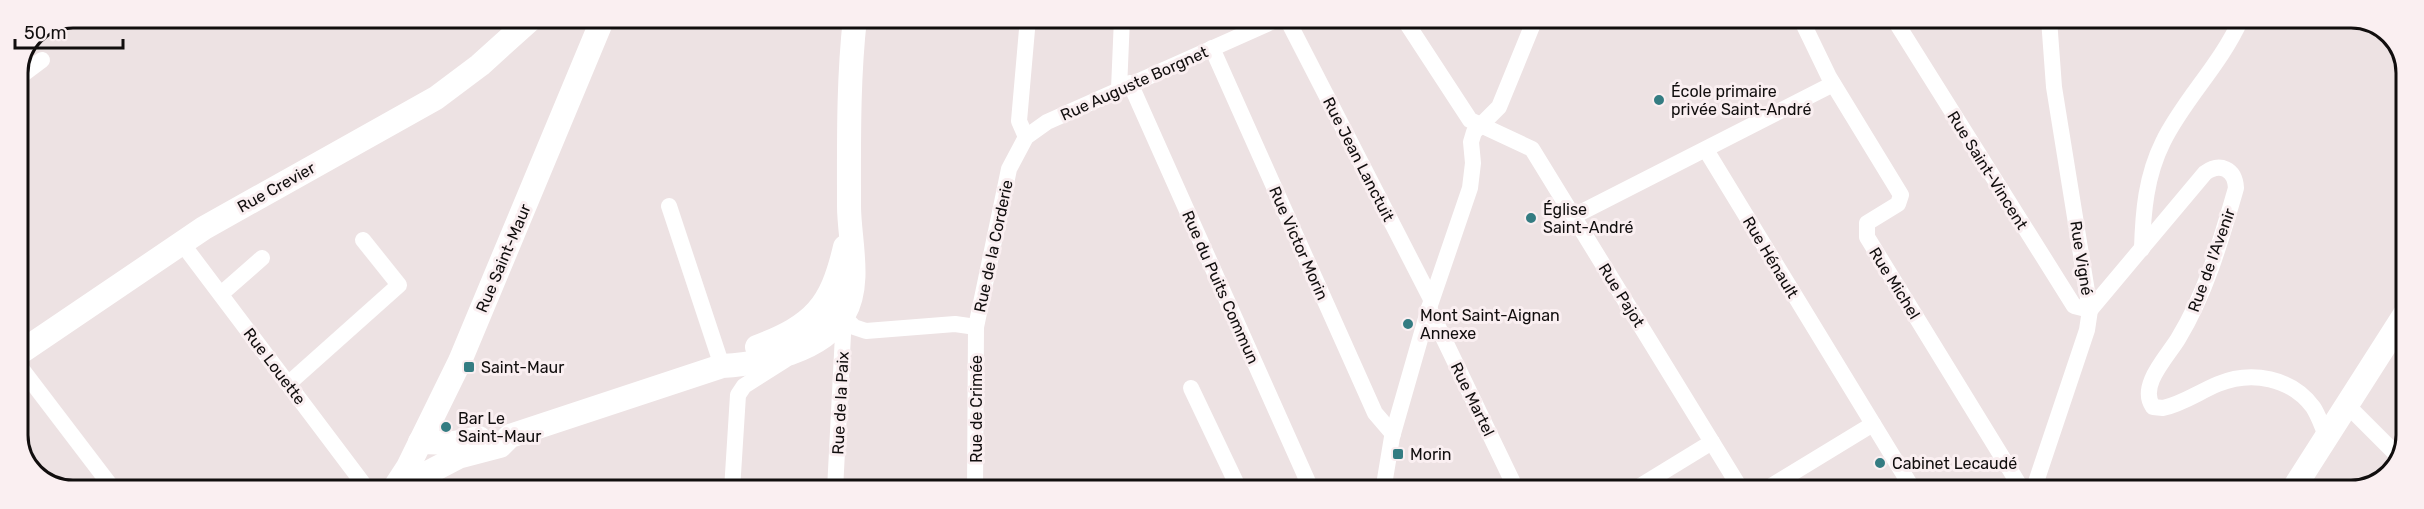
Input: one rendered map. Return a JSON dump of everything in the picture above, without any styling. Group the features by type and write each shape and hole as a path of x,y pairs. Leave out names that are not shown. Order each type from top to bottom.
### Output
{"street":[{"name":"Rue Crevier","path":"29,347 181,242 436,98 480,65 521,28"},
{"name":"Rue Saint-Maur","path":"399,480 464,351 599,28"},
{"path":"413,480 451,460 500,446 510,436 722,366 749,365 793,341 820,339 834,308 851,296 853,280 849,230 849,90 854,28"},
{"path":"1026,137 1019,121 1027,28"},
{"path":"1122,28 1125,86"},
{"name":"Rue Auguste Borgnet","path":"1026,137 1047,122 1258,28"},
{"name":"Rue Jean Lanctuit","path":"1292,28 1430,304"},
{"path":"1410,28 1462,110 1479,126"},
{"path":"1384,480 1393,434 1430,304 1470,188 1473,163 1471,142 1479,126 1499,107 1531,28"},
{"name":"Rue Michel","path":"1806,28 1833,84 1901,195 1898,204 1867,223 1867,237 2016,480"},
{"name":"Rue Saint-Vincent","path":"1900,28 2068,300 2074,306 2090,310"},
{"name":"Rue Vigné","path":"2037,480 2086,330 2090,310 2054,87 2050,28"},
{"path":"2142,249 2147,186 2157,156 2173,125 2226,51 2237,28"},
{"name":"Rue Victor Morin","path":"1212,48 1376,413 1393,434"},
{"path":"28,70 42,60"},
{"path":"1574,216 1833,84"},
{"name":"Rue du Puits Commun","path":"1125,86 1225,296 1308,480"},
{"name":"Rue Pajot","path":"1479,126 1532,149 1735,480"},
{"name":"Rue de la Corderie","path":"834,308 854,327 866,331 955,324 976,327 1009,169 1026,137"},
{"name":"Rue Hénault","path":"1706,150 1907,480"},
{"name":"Rue de l'Avenir","path":"2090,310 2205,173 2216,167 2224,167 2231,172 2236,188 2210,270 2195,310 2152,378 2148,400 2153,407 2163,408 2221,383 2260,377 2281,381 2301,393 2315,410 2326,437"},
{"path":"669,206 722,366"},
{"path":"288,384 399,285 363,240"},
{"name":"Rue Louette","path":"181,242 360,480"},
{"path":"220,294 262,258"},
{"name":"Rue Martel","path":"1430,304 1512,480"},
{"name":"Rue de la Paix","path":"834,308 835,480"},
{"name":"Rue de Crimée","path":"975,480 976,327"},
{"path":"2299,480 2396,329"},
{"path":"733,480 738,395 744,386 787,359 793,341"},
{"path":"29,378 106,480"},
{"path":"1191,388 1235,480"},
{"path":"2347,405 2393,451"},
{"path":"1781,480 1873,424"},
{"path":"420,442 454,443 502,434 510,436"},
{"path":"1650,480 1712,442"}],"place":[{"name":"École primaire privée Saint-André","path":"1659,100"},
{"name":"Église Saint-André","path":"1531,218"},
{"name":"Mont Saint-Aignan Annexe","path":"1408,324"},
{"name":"Saint-Maur","path":"469,367"},
{"name":"Bar Le Saint-Maur","path":"446,427"},
{"name":"Morin","path":"1398,454"},
{"name":"Cabinet Lecaudé","path":"1880,463"}]}
